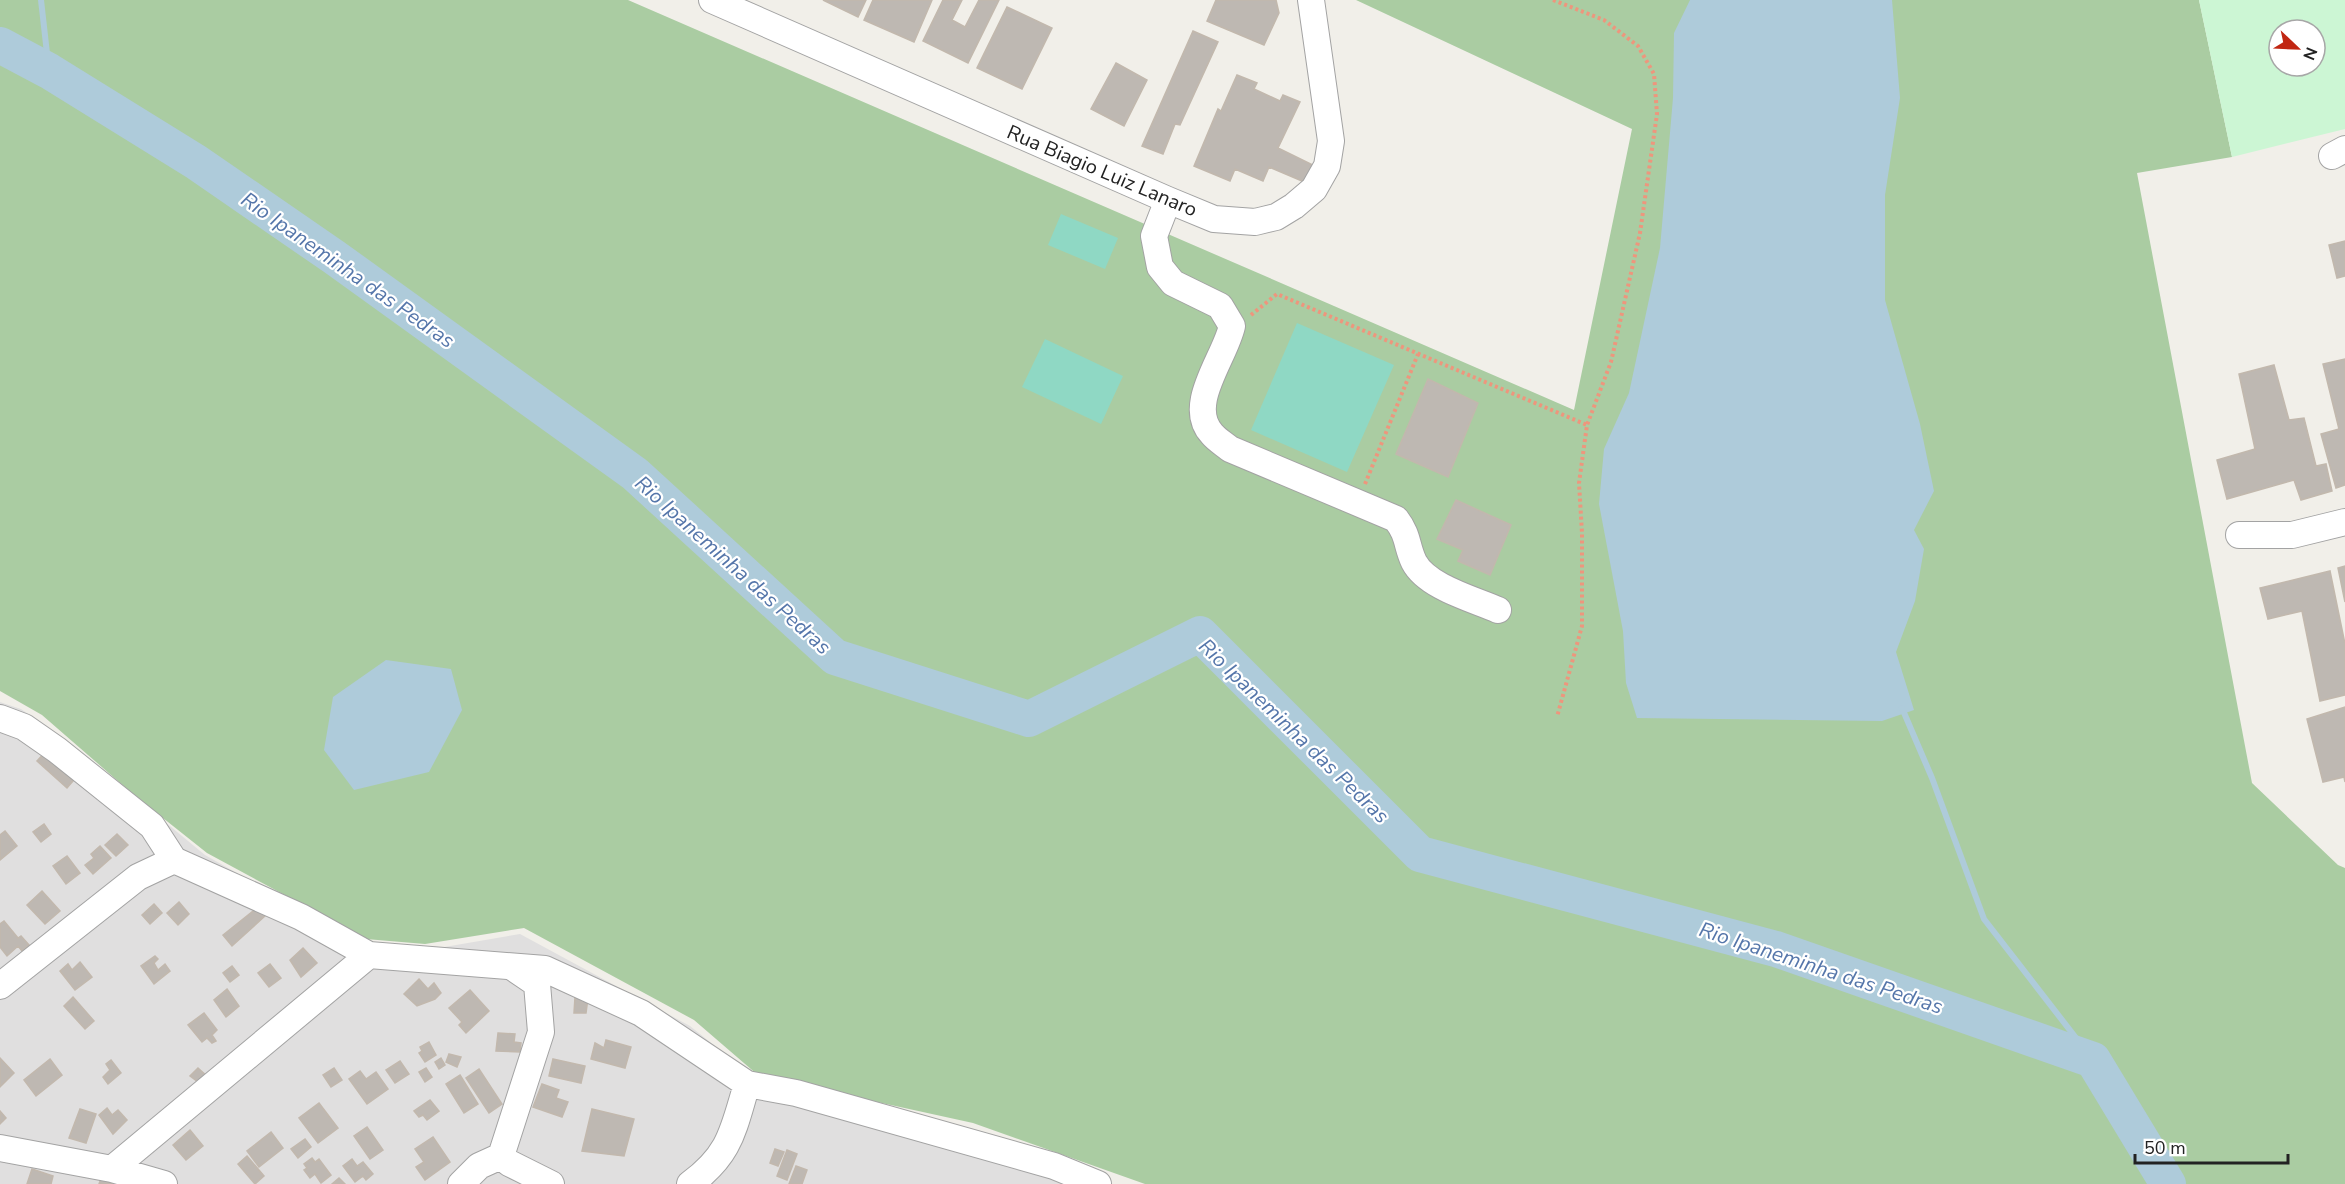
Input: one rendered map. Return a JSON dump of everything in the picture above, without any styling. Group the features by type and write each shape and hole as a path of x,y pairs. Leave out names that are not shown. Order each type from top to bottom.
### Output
{"street":[{"name":"Rua Biagio Luiz Lanaro","path":"712,0 1168,200 1215,219 1255,222 1276,218 1294,206 1314,189 1327,166 1331,141 1311,0"},
{"path":"1168,200 1154,236 1160,267 1173,283 1220,306 1233,326 1204,393 1201,415 1211,433 1230,449 1396,519 1405,532 1414,561 1422,572 1437,584 1498,610"},
{"path":"2239,535 2292,535 2345,522"},
{"path":"0,718 24,727 57,750 152,826 174,860 301,917 369,955 545,969 640,1013 747,1084 796,1093 1054,1166 1098,1184"},
{"path":"0,986 138,877 174,860"},
{"path":"112,1169 369,955"},
{"path":"461,1184 479,1166 501,1156 541,1032 537,984 512,967"},
{"path":"690,1184 708,1171 730,1142 747,1084"},
{"path":"0,1148 112,1169 164,1184"},
{"path":"501,1156 509,1163 551,1184"}],"path":[{"path":"1552,0 1604,20 1638,46 1654,74 1657,114 1640,233 1611,362 1587,425 1579,483 1582,533 1582,626 1557,717"},
{"path":"1233,326 1256,312 1276,294 1587,425"},
{"path":"1358,502 1418,354"}],"shaded area":[{"path":"0,702 21,709 67,741 205,855 364,945 427,950 520,934 690,1026 761,1083 1098,1184 0,1184"}],"green space":[{"path":"0,0 628,0 1574,410 1632,129 1356,0 2199,0 2232,157 2137,173 2252,783 2338,865 2345,868 2345,1184 1145,1184 973,1123 759,1076 694,1020 524,928 425,944 366,939 207,853 134,795 42,715 0,691"},
{"path":"2199,0 2345,0 2345,129 2232,157"},
{"path":"1061,214 1118,238 1105,269 1048,245"},
{"path":"1297,323 1394,365 1347,472 1251,430"},
{"path":"1045,339 1123,376 1101,424 1022,387"}],"water":[{"path":"1690,0 1892,0 1900,98 1885,195 1885,300 1920,424 1934,491 1914,530 1924,549 1915,601 1896,652 1914,710 1882,721 1637,718 1626,683 1623,631 1599,504 1604,449 1629,393 1660,248 1673,98 1674,33"},
{"path":"386,660 451,669 462,710 429,772 354,790 324,750 333,697"}],"building":[{"path":"823,0 866,0 858,17"},
{"path":"873,0 932,0 914,42 864,20"},
{"path":"943,0 962,0 952,20 965,27 979,0 999,0 968,63 923,41"},
{"path":"1216,0 1276,0 1279,13 1264,45 1207,21"},
{"path":"1007,7 1052,28 1022,89 977,68"},
{"path":"1193,31 1218,42 1180,125 1175,124 1163,154 1142,146"},
{"path":"1116,63 1147,80 1124,126 1091,109"},
{"path":"1237,75 1257,83 1254,89 1280,101 1283,95 1300,102 1278,148 1317,167 1309,184 1269,167 1263,181 1235,169 1230,181 1194,166 1218,109 1221,111"},
{"path":"2345,241 2345,276 2337,278 2329,245"},
{"path":"2345,359 2345,485 2336,488 2321,434 2339,429 2323,364"},
{"path":"2274,365 2289,420 2304,418 2316,466 2326,464 2332,491 2301,500 2294,480 2227,499 2217,460 2255,449 2239,374"},
{"path":"1428,379 1478,403 1448,477 1396,454"},
{"path":"1456,500 1511,525 1490,575 1458,561 1463,550 1437,539"},
{"path":"2345,566 2345,602 2338,568"},
{"path":"2330,571 2345,644 2345,695 2320,701 2302,611 2268,619 2260,588"},
{"path":"2345,707 2345,782 2344,777 2323,782 2307,719"},
{"path":"49,748 79,774 67,788 37,761"},
{"path":"44,824 51,834 41,842 33,832"},
{"path":"5,831 17,846 0,860 0,835"},
{"path":"117,834 128,845 116,856 105,845"},
{"path":"100,846 111,858 93,874 85,865 94,858 91,854"},
{"path":"67,856 80,873 66,884 53,866"},
{"path":"42,891 60,911 45,924 27,905"},
{"path":"179,902 189,914 178,925 167,913"},
{"path":"154,904 162,913 150,924 142,915"},
{"path":"258,907 265,916 232,946 223,935"},
{"path":"4,921 18,938 21,936 29,945 22,951 18,946 7,956 0,947 0,924"},
{"path":"303,948 317,963 301,977 290,960"},
{"path":"155,956 158,959 154,963 158,970 165,964 170,971 154,984 141,966"},
{"path":"80,962 92,977 75,990 60,971 68,964 72,970"},
{"path":"270,964 281,978 269,987 258,973"},
{"path":"232,966 239,975 230,982 223,973"},
{"path":"419,979 428,989 434,983 441,993 435,999 417,1006 404,994"},
{"path":"227,989 239,1006 226,1017 214,1000"},
{"path":"470,990 489,1011 466,1033 459,1025 462,1022 449,1008"},
{"path":"73,997 94,1021 85,1029 64,1006"},
{"path":"575,997 588,998 586,1013 574,1013"},
{"path":"204,1013 217,1030 212,1035 216,1041 212,1043 207,1038 202,1042 188,1025"},
{"path":"498,1033 515,1034 514,1042 521,1043 520,1052 496,1051"},
{"path":"606,1040 631,1047 625,1068 591,1059 595,1043 604,1048"},
{"path":"429,1042 436,1055 425,1062 419,1053 422,1051 420,1047"},
{"path":"449,1054 461,1057 457,1067 446,1062"},
{"path":"0,1058 14,1073 0,1087"},
{"path":"441,1058 445,1065 439,1069 435,1062"},
{"path":"50,1059 62,1075 36,1096 24,1080"},
{"path":"553,1059 585,1066 581,1083 549,1076"},
{"path":"111,1060 121,1073 108,1084 103,1077 110,1070 106,1064"},
{"path":"400,1061 409,1074 395,1083 386,1070"},
{"path":"198,1068 208,1077 202,1085 190,1076"},
{"path":"334,1068 342,1080 331,1087 323,1075"},
{"path":"426,1068 432,1077 425,1082 419,1072"},
{"path":"479,1069 502,1104 489,1113 466,1078"},
{"path":"360,1071 366,1079 376,1072 388,1089 367,1104 349,1079"},
{"path":"460,1075 478,1104 464,1113 446,1084"},
{"path":"542,1084 559,1090 556,1098 568,1102 562,1117 533,1107"},
{"path":"430,1100 439,1111 427,1120 423,1115 419,1117 414,1111"},
{"path":"319,1103 338,1128 318,1143 299,1118"},
{"path":"107,1108 112,1115 118,1110 127,1120 113,1134 99,1115"},
{"path":"80,1109 96,1114 86,1143 69,1138"},
{"path":"592,1109 634,1119 624,1156 582,1151"},
{"path":"0,1111 6,1118 0,1124"},
{"path":"367,1127 383,1150 370,1159 354,1136"},
{"path":"190,1130 203,1146 186,1160 173,1145"},
{"path":"271,1132 283,1148 259,1167 247,1151"},
{"path":"433,1137 450,1162 425,1180 416,1167 424,1162 415,1149"},
{"path":"305,1139 311,1147 298,1158 291,1149"},
{"path":"775,1149 784,1152 778,1166 770,1163"},
{"path":"787,1150 797,1154 787,1180 777,1176"},
{"path":"247,1156 264,1176 255,1184 238,1164"},
{"path":"312,1158 315,1162 319,1159 331,1175 321,1183 315,1174 310,1178 304,1170 307,1168 304,1164"},
{"path":"352,1159 357,1166 363,1162 373,1174 366,1180 363,1176 355,1182 343,1166"},
{"path":"796,1166 807,1170 802,1184 789,1184"},
{"path":"32,1169 53,1176 51,1184 27,1184"},
{"path":"102,1176 113,1180 112,1184 99,1184"},
{"path":"339,1178 345,1184 332,1184"}],"waterway":[{"path":"41,0 49,71"},
{"name":"Rio Ipaneminha das Pedras","path":"0,45 49,71 196,162 334,257 635,474 835,657 1029,719 1200,634 1420,854 1776,949 2093,1060 2168,1184"},
{"path":"1902,708 1932,778 1984,919 2093,1060"}]}
